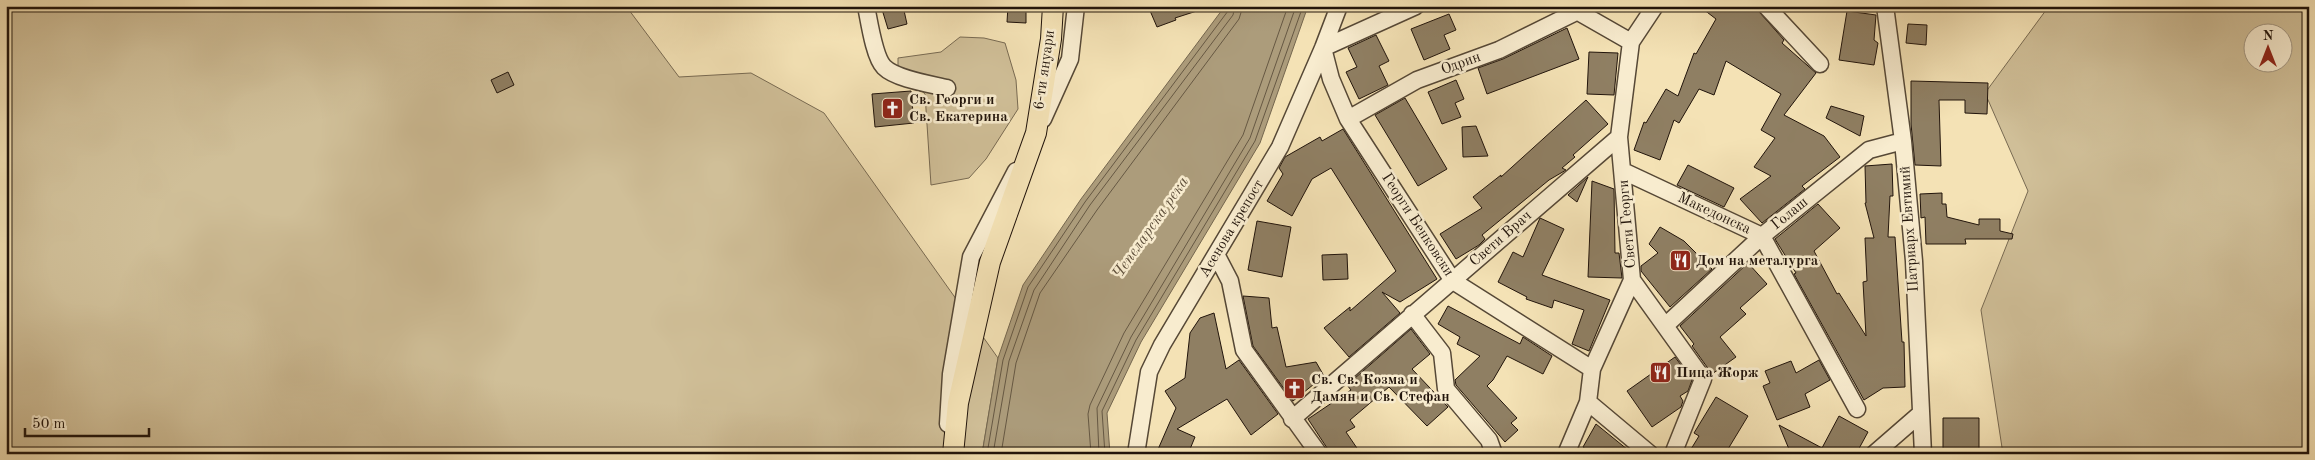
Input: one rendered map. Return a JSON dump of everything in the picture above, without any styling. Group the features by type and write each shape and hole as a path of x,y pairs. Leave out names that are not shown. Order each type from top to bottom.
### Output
{"main road":[{"name":"6-ти януари","path":"953,454 958,403 990,262 1036,134 1051,39 1053,6"}],"street":[{"path":"866,6 873,41 884,66 908,79 947,88"},
{"path":"947,454 951,374 971,257 1036,134 1070,59 1076,6"},
{"name":"Асенова крепост","path":"1136,454 1149,372 1162,345 1217,256 1280,147 1324,48 1339,6"},
{"path":"1324,48 1416,6"},
{"path":"1572,9 1631,42 1654,6"},
{"path":"1766,6 1820,64"},
{"name":"Патриарх Евтимий","path":"1885,6 1903,142 1914,262 1923,454"},
{"name":"Одрин","path":"1348,119 1418,80 1499,50 1572,9"},
{"name":"Свети Георги","path":"1566,454 1588,402 1592,368 1632,280 1619,137 1631,42"},
{"name":"Георги Бенковски","path":"1324,48 1331,79 1348,119 1453,281 1592,368"},
{"name":"Свети Врач","path":"1292,419 1619,137"},
{"name":"Голаш","path":"1665,326 1762,236 1868,150 1903,142"},
{"name":"Македонска","path":"1623,171 1762,236 1857,409"},
{"path":"1217,256 1230,281 1244,350 1318,454"},
{"path":"1632,280 1703,379 1673,454"},
{"path":"1412,314 1442,353 1446,390 1489,440 1494,454"},
{"path":"1588,402 1650,454"},
{"path":"1874,454 1920,414"}],"shaded area":[{"path":"6,6 626,6 679,77 751,73 824,113 998,358 982,454 6,454"},
{"path":"2049,6 2309,6 2309,454 2003,454 1981,310 2028,191 1985,93"},
{"path":"960,37 984,38 1005,43 1016,80 1018,109 986,159 969,178 931,185 925,94 898,70 898,58 941,52"}],"water":[{"name":"Чепеларска река","path":"1225,6 1308,6 1260,143 1141,342 1107,413 1110,454 982,454 998,358 1023,285 1081,199"}],"building":[{"path":"881,6 903,6 907,24 888,29"},
{"path":"1008,6 1026,6 1026,23 1007,22"},
{"path":"1148,6 1202,6 1203,9 1175,18 1176,20 1157,27"},
{"path":"1699,6 1754,6 1784,40 1782,43 1816,73 1784,115 1824,136 1840,157 1802,186 1805,189 1762,223 1740,199 1771,176 1754,167 1775,138 1761,130 1781,94 1726,61 1714,95 1699,89 1679,123 1674,120 1660,160 1634,150 1644,122 1646,123 1666,89 1678,96 1694,53 1696,54 1716,19"},
{"path":"1847,11 1876,15 1874,40 1878,43 1874,65 1839,60"},
{"path":"1449,14 1456,30 1444,35 1450,49 1424,60 1411,29"},
{"path":"1908,24 1927,25 1926,45 1906,43"},
{"path":"1567,28 1579,59 1487,94 1478,68 1503,59"},
{"path":"1376,35 1389,61 1379,66 1388,85 1359,99 1346,72 1357,67 1348,48"},
{"path":"1589,52 1618,53 1614,95 1587,94"},
{"path":"508,72 514,85 497,93 491,80"},
{"path":"1456,80 1464,99 1455,103 1461,117 1442,124 1428,92"},
{"path":"1911,81 1988,83 1987,114 1965,113 1965,100 1939,100 1941,166 1915,165 1911,124"},
{"name":"Св. Георги и Св. Екатерина","path":"911,91 914,123 875,127 872,94"},
{"path":"1405,98 1447,169 1418,186 1375,115"},
{"path":"1586,100 1608,124 1573,155 1575,157 1562,168 1566,170 1549,180 1482,235 1485,239 1479,245 1456,259 1440,234 1482,208 1473,197 1501,175 1501,177"},
{"path":"1831,106 1864,116 1860,136 1826,118"},
{"path":"1476,126 1488,156 1463,157 1462,127"},
{"path":"1343,129 1437,279 1400,302 1382,292 1400,313 1349,357 1324,328 1350,307 1350,311 1396,271 1331,168 1312,179 1292,216 1267,201 1283,174 1279,168 1285,157 1320,137 1322,141"},
{"path":"1892,164 1893,196 1890,196 1888,237 1895,237 1902,342 1904,342 1905,387 1883,388 1864,400 1794,274 1796,273 1775,239 1818,204 1840,228 1814,251 1837,294 1839,293 1866,336 1863,282 1867,281 1865,238 1874,238 1865,203 1865,166"},
{"path":"1688,165 1734,188 1724,207 1677,185"},
{"path":"1588,177 1577,202 1568,195"},
{"path":"1592,181 1614,189 1615,253 1619,253 1622,278 1588,277"},
{"path":"1942,193 1942,204 1946,204 1947,217 1979,225 1979,219 2000,219 2000,231 2013,234 2012,239 1965,239 1966,244 1926,244 1925,217 1921,218 1920,194"},
{"path":"1540,218 1564,229 1542,275 1610,300 1589,351 1572,344 1584,310 1554,300 1552,308 1526,299 1527,297 1498,282 1513,252 1523,257"},
{"path":"1257,221 1291,227 1282,277 1248,270"},
{"path":"1660,227 1684,241 1712,269 1670,307 1641,271 1641,266 1658,253 1649,244"},
{"path":"1347,254 1348,279 1323,280 1322,255"},
{"path":"1748,263 1767,284 1740,308 1746,314 1720,337 1736,357 1712,374 1692,346 1694,344 1680,326"},
{"path":"1243,296 1269,298 1272,328 1277,327 1286,367 1316,362 1324,376 1293,401 1253,346"},
{"path":"1448,306 1520,344 1523,337 1552,356 1543,374 1507,356 1493,380 1487,386 1517,418 1511,423 1518,430 1505,442 1456,385 1455,380 1480,356 1457,344 1460,337 1438,324"},
{"path":"1214,313 1226,369 1239,360 1278,414 1251,435 1227,399 1177,429 1195,437 1188,454 1156,454 1176,408 1165,391 1185,378 1190,333 1200,318"},
{"path":"1411,329 1430,354 1412,369 1448,407 1427,426 1389,387 1350,420 1355,427 1346,432 1361,454 1331,454 1308,419 1351,390 1347,385"},
{"path":"1675,357 1692,380 1688,391 1680,396 1683,401 1681,407 1652,427 1627,391"},
{"path":"1819,360 1830,380 1805,394 1810,407 1777,420 1763,386 1770,383 1765,371 1791,361 1796,373"},
{"path":"1716,397 1748,416 1725,454 1688,454 1699,436 1694,433"},
{"path":"1839,416 1868,432 1856,454 1791,454 1779,425 1822,448"},
{"path":"1943,418 1979,418 1979,454 1943,454"},
{"path":"1596,424 1633,454 1592,454 1583,447"}],"place":[{"name":"Св. Георги и Св. Екатерина","path":"893,109"},
{"name":"Дом на металурга","path":"1680,261"},
{"name":"Пица Жорж","path":"1660,373"},
{"name":"Св. Св. Козма и Дамян и Св. Стефан","path":"1295,389"}]}
